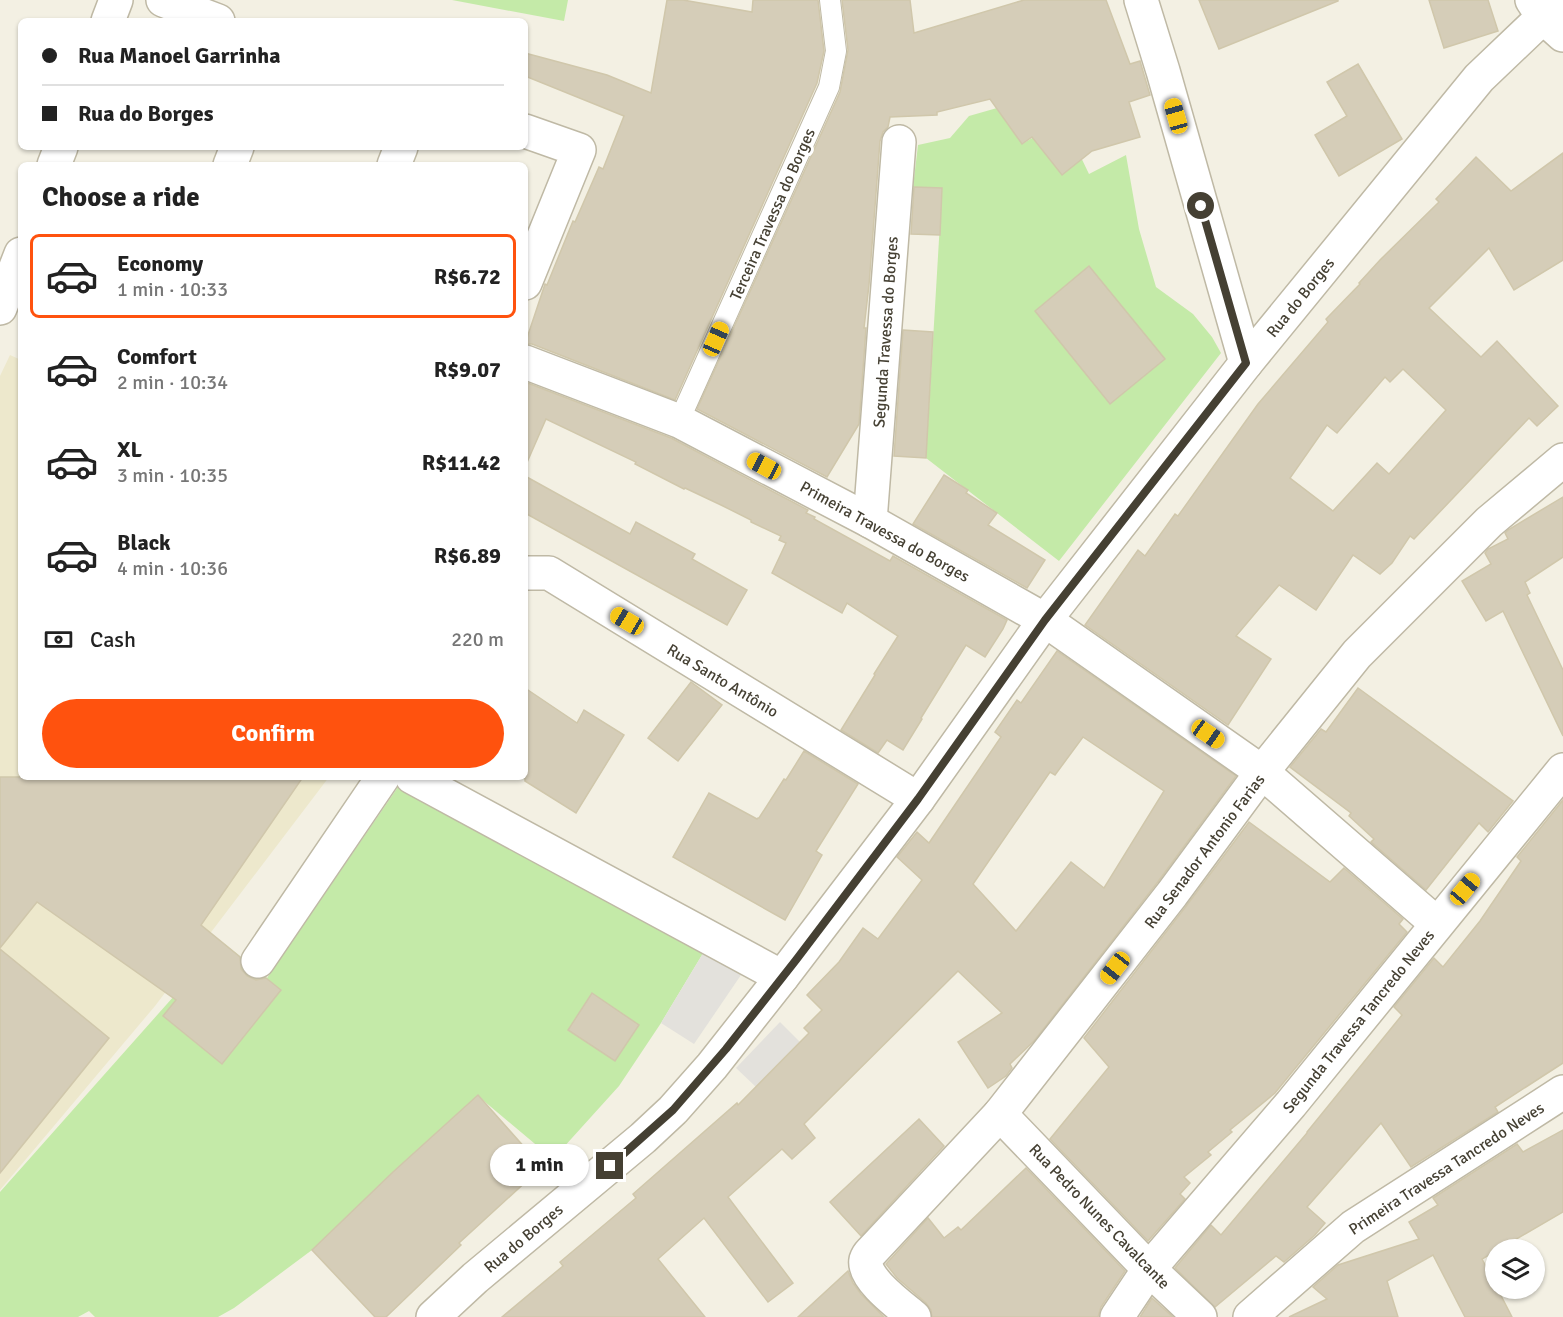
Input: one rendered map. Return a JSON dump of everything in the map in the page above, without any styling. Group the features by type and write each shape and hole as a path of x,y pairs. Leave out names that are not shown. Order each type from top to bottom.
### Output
{"street":[{"path":"109,18 116,0"},
{"path":"163,0 210,18"},
{"path":"1141,0 1246,363"},
{"name":"Rua do Borges","path":"433,1317 475,1278 635,1145 673,1110 712,1066 918,799 1045,620 1246,363 1479,78 1550,14"},
{"path":"528,132 579,150 528,276"},
{"name":"Segunda Travessa do Borges","path":"870,521 899,142"},
{"path":"10,296 18,265"},
{"name":"Primeira Travessa do Borges","path":"528,363 679,421 870,521 1045,620"},
{"name":"Rua Senador Antonio Farias","path":"914,1317 873,1280 868,1272 866,1261 871,1252 1000,1114 1172,894 1263,772 1357,654 1489,522 1563,460"},
{"name":"Rua Santo Antônio","path":"528,573 549,573 918,799"},
{"path":"1045,620 1263,772 1436,923"},
{"name":"Segunda Travessa Tancredo Neves","path":"1117,1317 1149,1269 1291,1104 1436,923 1563,770"},
{"path":"258,961 381,780"},
{"path":"418,780 782,977"},
{"name":"Primeira Travessa Tancredo Neves","path":"1250,1317 1353,1227 1563,1092"},
{"name":"Rua Pedro Nunes Cavalcante","path":"1000,1114 1149,1269 1200,1317"}],"lane":[{"name":"Terceira Travessa do Borges","path":"679,421 829,87 836,51 830,0"}],"shaded area":[{"path":"10,355 18,359 18,780 327,780 155,1006 0,1190 0,376"},
{"path":"705,950 743,972 694,1044 661,1023"},
{"path":"780,1022 800,1042 756,1087 736,1068"}],"green space":[{"path":"452,0 568,0 564,21"},
{"path":"997,108 1022,144 1063,120 1089,174 1126,155 1139,229 1156,287 1193,314 1212,337 1221,353 1059,561 926,458 942,189 913,187 918,145 950,138 969,116"},
{"path":"398,787 637,917 705,950 661,1023 619,1086 553,1159 478,1096 312,1250 234,1308 218,1317 95,1317 89,1311 78,1317 0,1317 0,1192 222,942 267,978"}],"building":[{"path":"667,0 683,0 752,12 753,0 818,0 824,51 817,83 675,400 528,344 528,335 545,284 547,285 573,221 575,222 599,167 603,169 624,116 528,77 528,54 607,75 651,93"},
{"path":"842,0 910,0 914,33 1024,0 1106,0 1130,64 1140,61 1150,95 1129,102 1140,137 1092,151 1062,175 1032,137 1022,144 990,99 937,112 937,115 890,117 888,127 883,132 880,141 864,328 866,328 859,424 827,477 697,409 840,92 848,50"},
{"path":"1199,0 1338,0 1338,1 1219,49"},
{"path":"1429,0 1488,0 1498,31 1444,48"},
{"path":"1358,64 1402,139 1339,176 1315,135 1347,116 1327,82"},
{"path":"1563,153 1563,260 1514,290 1489,248 1429,308 1481,357 1497,341 1558,406 1537,426 1529,418 1414,539 1410,536 1392,563 1380,574 1353,555 1316,610 1279,585 1236,636 1271,659 1228,725 1085,625 1138,550 1145,556 1175,514 1178,516 1258,404 1328,322 1326,319 1380,260 1439,202 1436,199 1476,157 1511,191","holes":["1403,369 1446,410 1389,474 1377,463 1333,511 1290,478 1327,425 1337,433 1385,377 1390,382"]},
{"path":"914,187 942,188 940,235 911,234"},
{"path":"1089,266 1165,359 1110,404 1035,311"},
{"path":"903,330 933,332 926,458 894,456"},
{"path":"528,383 671,438 808,510 806,513 815,517 814,519 890,561 893,556 1007,620 1003,629 985,657 966,645 903,750 887,740 878,753 841,730 898,636 847,603 842,613 772,573 786,543 779,540 781,536 546,419 528,460"},
{"path":"944,475 968,490 966,493 997,513 988,525 1045,560 1027,588 913,524"},
{"path":"528,478 630,534 636,522 695,554 692,559 747,590 727,625 528,515"},
{"path":"1563,497 1563,557 1525,582 1530,593 1527,595 1563,670 1563,736 1503,611 1486,621 1462,581 1491,564 1485,553 1488,549 1508,539 1505,533 1508,530"},
{"path":"1057,651 1236,776 1157,883 1034,1041 1010,1064 1012,1068 1006,1076 988,1088 958,1042 1002,1013 958,971 804,1124 815,1138 792,1159 782,1149 728,1197 793,1283 768,1302 704,1218 658,1259 705,1317 502,1317 563,1266 560,1262 636,1198 633,1194 737,1103 738,1105 809,1033 804,1028 822,1010 807,995 839,962 863,928 878,939 922,880 897,857 917,832 929,843 1001,737 995,732 1017,700 1021,703","holes":["1083,737 1164,791 1104,888 1071,862 1016,931 973,884 1050,772 1055,775"]},
{"path":"691,682 722,705 678,761 648,738"},
{"path":"1358,688 1513,801 1488,832 1479,823 1426,890 1371,842 1374,839 1349,816 1351,813 1290,767 1321,729 1326,732"},
{"path":"528,690 577,723 584,710 624,735 576,813 525,781 528,780"},
{"path":"804,751 858,784 816,851 822,855 785,920 673,857 709,793 757,819"},
{"path":"0,777 18,777 18,780 301,780 201,925 240,957 241,969 247,976 256,980 266,978 281,990 222,1064 163,1016 176,1000 37,902 0,948"},
{"path":"1563,800 1563,1063 1495,1107 1498,1112 1411,1167 1381,1123 1307,1207 1325,1223 1315,1235 1284,1262 1276,1256 1215,1307 1175,1268 1211,1225 1221,1235 1307,1133 1402,1015 1394,1007 1434,958 1443,967 1480,921 1521,861 1517,857"},
{"path":"1249,822 1330,882 1344,868 1403,919 1399,924 1407,932 1275,1093 1230,1130 1232,1132 1208,1152 1211,1155 1184,1177 1190,1183 1180,1194 1185,1199 1148,1241 1050,1139 1109,1067 1084,1038"},
{"path":"0,949 109,1038 0,1173"},
{"path":"592,993 639,1025 615,1061 568,1030"},
{"path":"478,1095 542,1167 459,1243 461,1245 386,1317 375,1317 312,1250"},
{"path":"919,1119 944,1146 861,1236 830,1202"},
{"path":"1563,1130 1563,1212 1516,1239 1485,1239 1485,1257 1482,1259 1485,1265 1485,1299 1503,1299 1512,1317 1465,1317 1433,1255 1387,1281 1398,1317 1289,1317 1327,1299 1313,1287 1338,1265 1419,1239 1409,1222 1438,1205 1433,1198 1517,1144 1523,1152"},
{"path":"1026,1168 1125,1271 1101,1307 1098,1317 932,1317 931,1310 926,1303 897,1278 886,1264 928,1218 944,1238 958,1227 961,1230"},
{"path":"848,1271 861,1294 884,1317 798,1317"},
{"path":"1152,1298 1173,1317 1140,1317"}],"route":[{"path":"610,1166 673,1110 726,1049 918,799 1045,620 1246,363 1201,206"}]}
